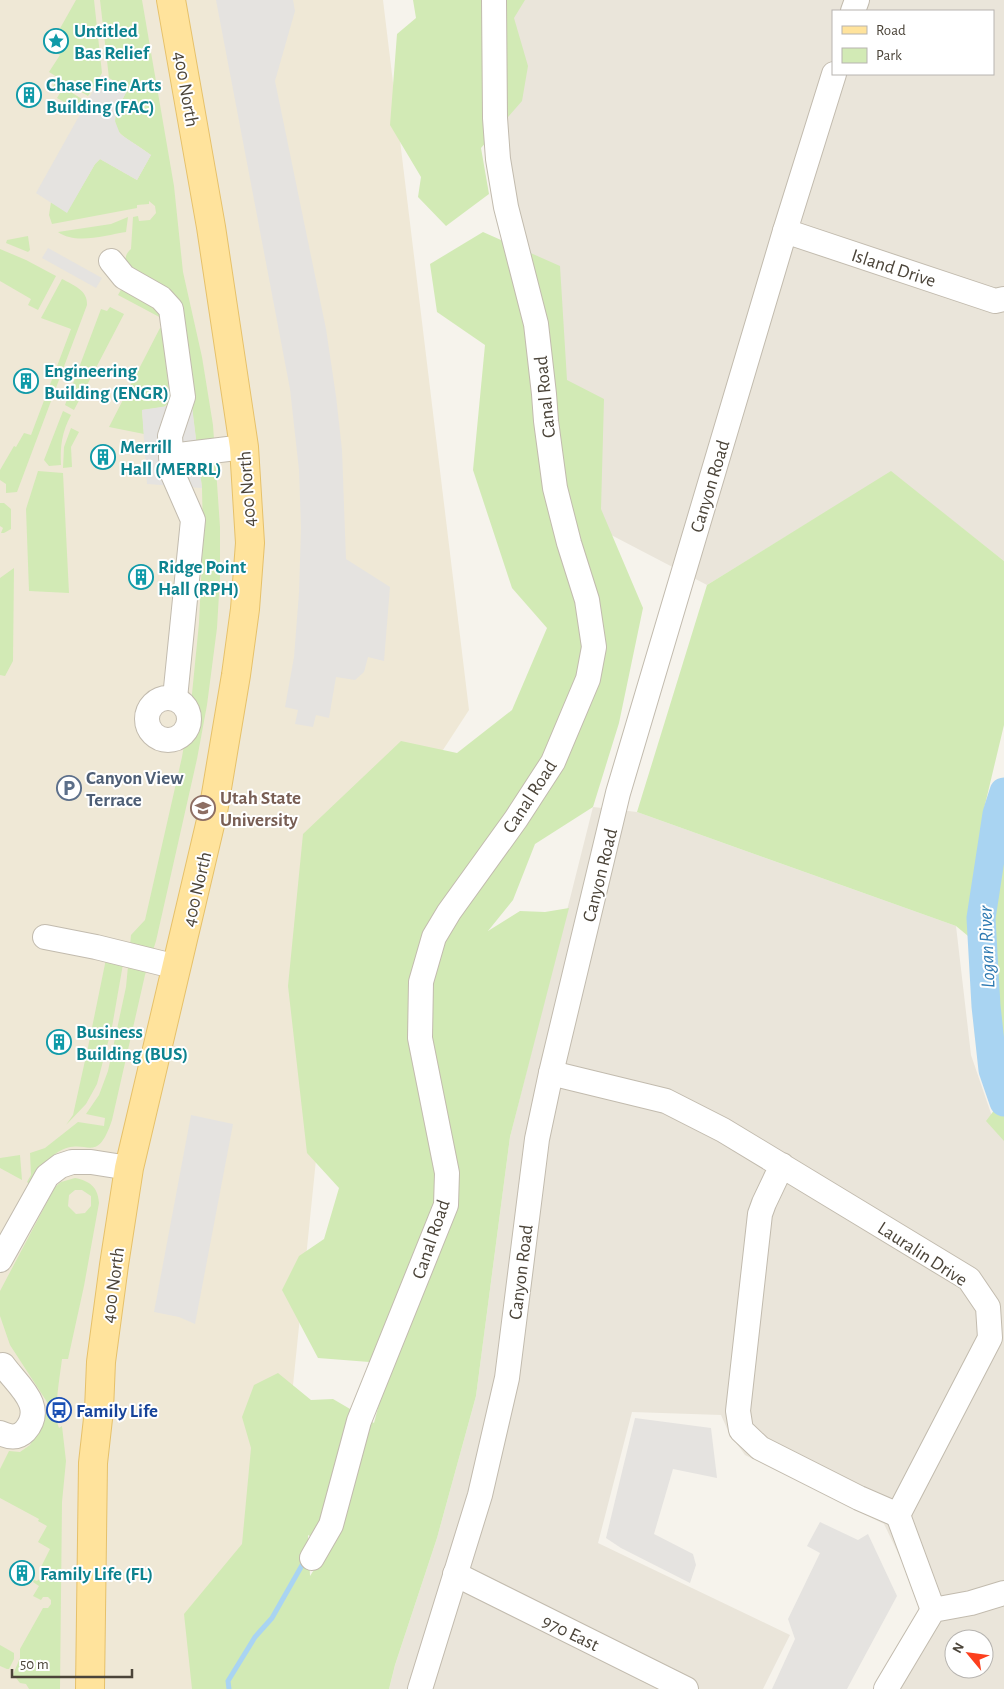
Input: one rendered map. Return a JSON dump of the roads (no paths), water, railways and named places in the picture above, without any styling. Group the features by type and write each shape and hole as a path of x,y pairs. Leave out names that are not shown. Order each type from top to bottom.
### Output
{"main road":[{"name":"400 North","path":"90,1689 93,1463 102,1362 129,1168 213,812 236,676 245,609 250,543 244,447 211,227 171,0"}],"street":[{"name":"Canal Road","path":"312,1558 331,1525 359,1421 446,1205 447,1173 420,1038 421,982 434,937 462,892 516,819 553,762 588,679 594,647 587,600 568,543 555,488 536,324 506,207 503,188 495,118 494,0"},
{"name":"Canyon Road","path":"420,1689 480,1495 507,1378 537,1139 618,793 785,231 834,75"},
{"name":"Island Drive","path":"785,231 995,301 1004,299"},
{"path":"111,261 124,277 161,298 171,309 183,397 170,436 172,472 193,520 175,698"},
{"path":"171,456 244,447"},
{"path":"45,937 96,947 177,968"},
{"name":"Lauralin Drive","path":"551,1073 666,1101 723,1130 970,1279 988,1308 990,1338 898,1515"},
{"path":"0,1260 47,1176 60,1166 72,1162 91,1162 129,1168"},
{"path":"782,1166 760,1214 738,1411 741,1430 760,1448 859,1498 898,1515 933,1610"},
{"path":"0,1390 3,1376 2,1359"},
{"path":"0,1433 10,1437 23,1434 32,1419 31,1400 2,1359"},
{"name":"970 East","path":"455,1574 686,1689"},
{"path":"886,1689 933,1610 971,1603 1004,1593"}],"waterway":[{"name":"Logan River","path":"1004,792 997,814 981,918 986,1006 993,1070 1004,1102"},
{"path":"229,1689 228,1681 255,1637 272,1618 305,1560"}],"place":[{"name":"Untitled Bas Relief","path":"56,41"},
{"name":"Chase Fine Arts Building (FAC)","path":"29,95"},
{"name":"Engineering Building (ENGR)","path":"26,381"},
{"name":"Merrill Hall (MERRL)","path":"103,457"},
{"name":"Ridge Point Hall (RPH)","path":"141,577"},
{"name":"Canyon View Terrace","path":"69,788"},
{"name":"Utah State University","path":"203,808"},
{"name":"Business Building (BUS)","path":"59,1042"},
{"name":"Family Life","path":"59,1410"},
{"name":"Family Life (FL)","path":"22,1573"}]}
